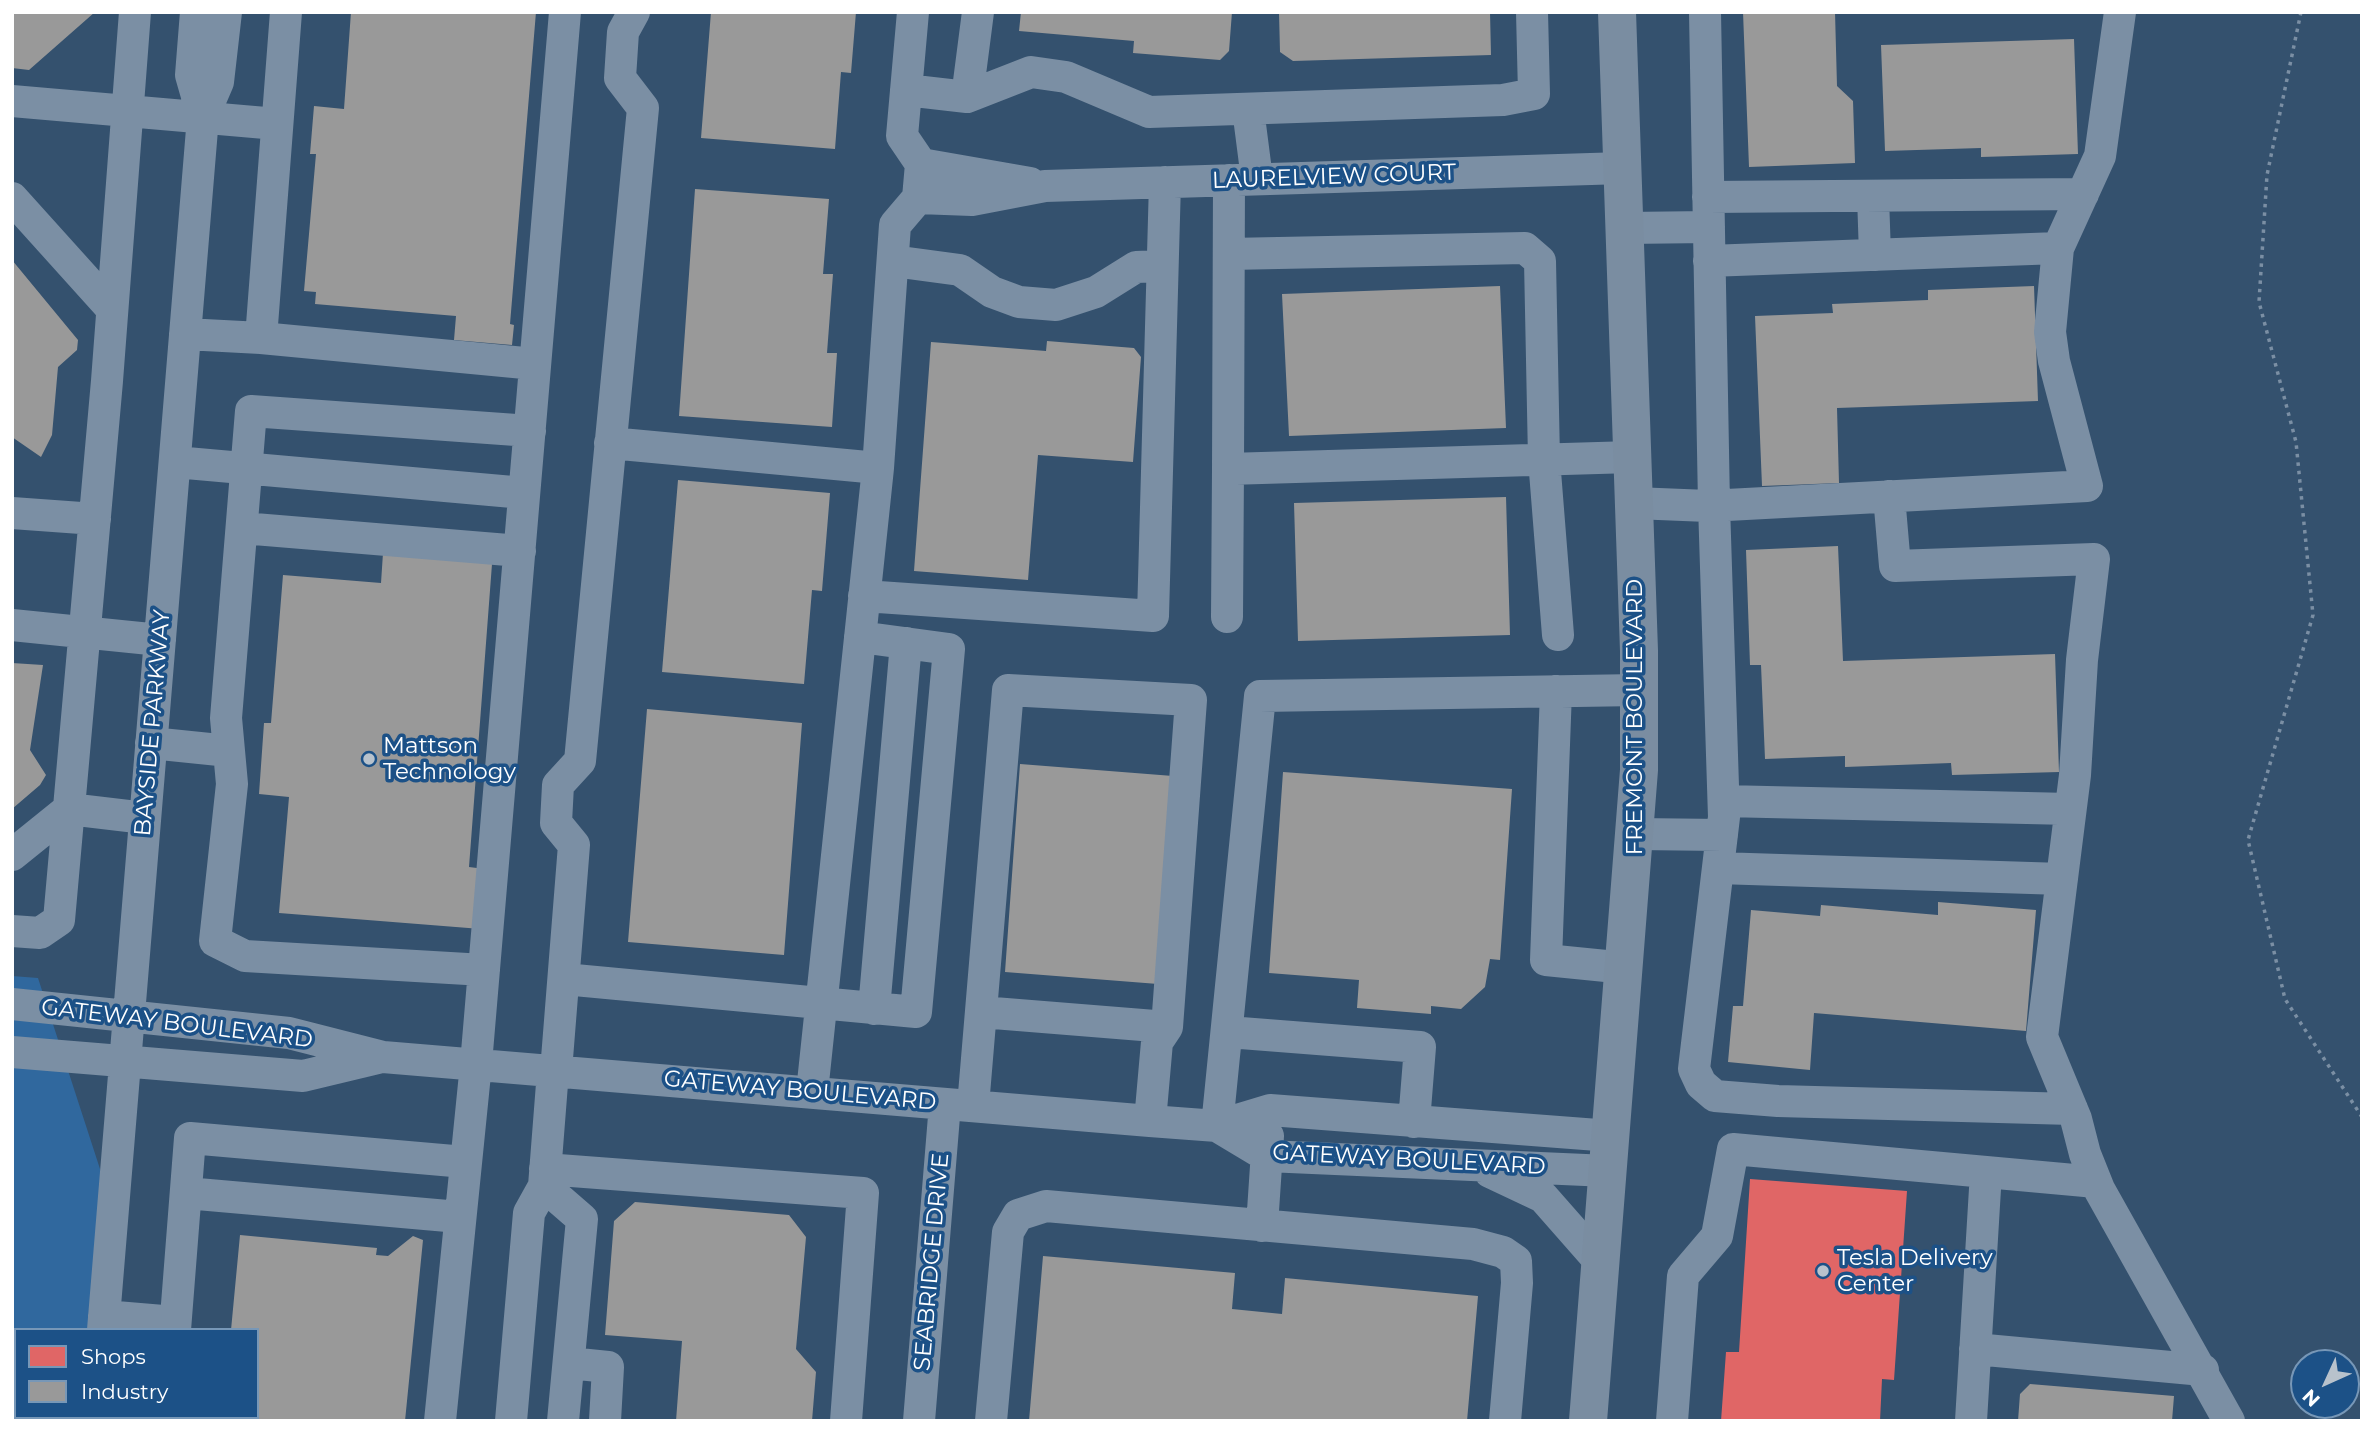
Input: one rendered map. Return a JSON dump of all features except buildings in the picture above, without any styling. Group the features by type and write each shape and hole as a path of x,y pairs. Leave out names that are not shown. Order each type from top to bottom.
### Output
{"main road":[{"name":"FREMONT BOULEVARD","path":"1588,1421 1636,834 1639,690 1618,12"}],"street":[{"path":"12,931 40,933 59,920 135,12"},
{"name":"BAYSIDE PARKWAY","path":"196,12 191,75 203,117"},
{"name":"BAYSIDE PARKWAY","path":"103,1323 127,1061 203,117 218,82 226,12"},
{"path":"261,338 286,12"},
{"path":"440,1421 476,1065 565,12"},
{"path":"511,1421 529,1213 544,1177 574,845 556,824 558,785 580,761 643,108 620,78 623,32 634,12"},
{"path":"812,1092 878,468 895,225 918,198 921,164 902,136 914,12"},
{"path":"967,97 978,12"},
{"path":"906,90 967,97 1004,80 1031,72 1066,77 1149,112 1503,100 1534,94 1532,12"},
{"path":"1705,12 1714,505 1724,801 1694,1069 1701,1084 1715,1096 1778,1101 2072,1109"},
{"path":"1634,503 1714,505 2087,486 2054,361 2050,332 2059,248 2100,156 2120,12"},
{"path":"12,101 277,124"},
{"path":"1227,617 1229,254 1243,180 1248,109"},
{"path":"921,164 1045,186"},
{"name":"LAURELVIEW COURT","path":"1045,186 1623,167"},
{"path":"864,596 1153,616 1165,182"},
{"path":"918,198 972,200 1045,186"},
{"path":"1625,228 1709,212 1873,196 2083,194"},
{"path":"1873,196 1875,255"},
{"path":"12,198 112,310"},
{"path":"1229,254 1525,248 1540,261 1544,459 1558,635"},
{"path":"1709,261 2059,248"},
{"path":"893,261 960,270 992,292 1019,302 1056,305 1096,292 1136,267 1162,266"},
{"path":"185,334 261,338 535,364"},
{"path":"484,970 245,956 215,941 232,784 226,718 251,411 530,431"},
{"path":"610,443 878,468"},
{"path":"1228,468 1632,457"},
{"path":"174,462 524,493"},
{"path":"1889,496 1895,566 2094,559 2082,660 2070,809 2042,1037 2072,1109 2096,1182 2229,1421"},
{"path":"12,513 94,519"},
{"path":"242,528 520,551"},
{"path":"12,625 160,640"},
{"path":"564,979 916,1012 949,649 860,637"},
{"path":"874,1009 906,643"},
{"name":"SEABRIDGE DRIVE","path":"919,1421 959,1105 981,1012 1008,690 1191,700 1167,1027"},
{"path":"1217,1126 1260,696 1639,690"},
{"path":"1556,691 1546,960 1626,968"},
{"path":"151,743 229,751"},
{"path":"1724,801 2070,809"},
{"path":"12,855 69,809 145,818"},
{"path":"1636,834 1722,835"},
{"path":"1718,869 2062,879"},
{"name":"GATEWAY BOULEVARD","path":"12,1004 289,1033 383,1057 1217,1126 1270,1110 1414,1122 1609,1153"},
{"path":"981,1012 1167,1027 1157,1042 1150,1121"},
{"path":"1228,1032 1420,1047 1414,1122"},
{"name":"GATEWAY BOULEVARD","path":"12,1052 303,1076 383,1057"},
{"path":"1262,1226 1270,1110"},
{"name":"GATEWAY BOULEVARD","path":"1217,1126 1267,1156 1472,1165 1609,1153"},
{"path":"103,1323 175,1326 190,1138 465,1162"},
{"path":"1672,1421 1683,1276 1717,1236 1733,1149 2096,1182"},
{"path":"1472,1165 1543,1197 1601,1263"},
{"path":"1971,1421 1986,1172"},
{"path":"544,1177 582,1219 564,1421"},
{"path":"544,1177 863,1193 846,1421"},
{"path":"186,1193 460,1217"},
{"path":"991,1421 1008,1232 1018,1215 1046,1206 1473,1244 1503,1252 1516,1261 1517,1283 1505,1421"},
{"path":"1975,1349 2203,1370"},
{"path":"569,1363 608,1367 605,1421"}],"path":[{"path":"2301,12 2267,175 2259,302 2296,442 2313,615 2248,840 2285,999 2362,1117"}],"shaded area":[{"path":"12,976 38,978 113,1209 103,1328 14,1328 14,1419 95,1421 12,1421"}],"place":[{"name":"Mattson Technology","path":"369,759"},
{"name":"Tesla Delivery Center","path":"1823,1271"}]}
